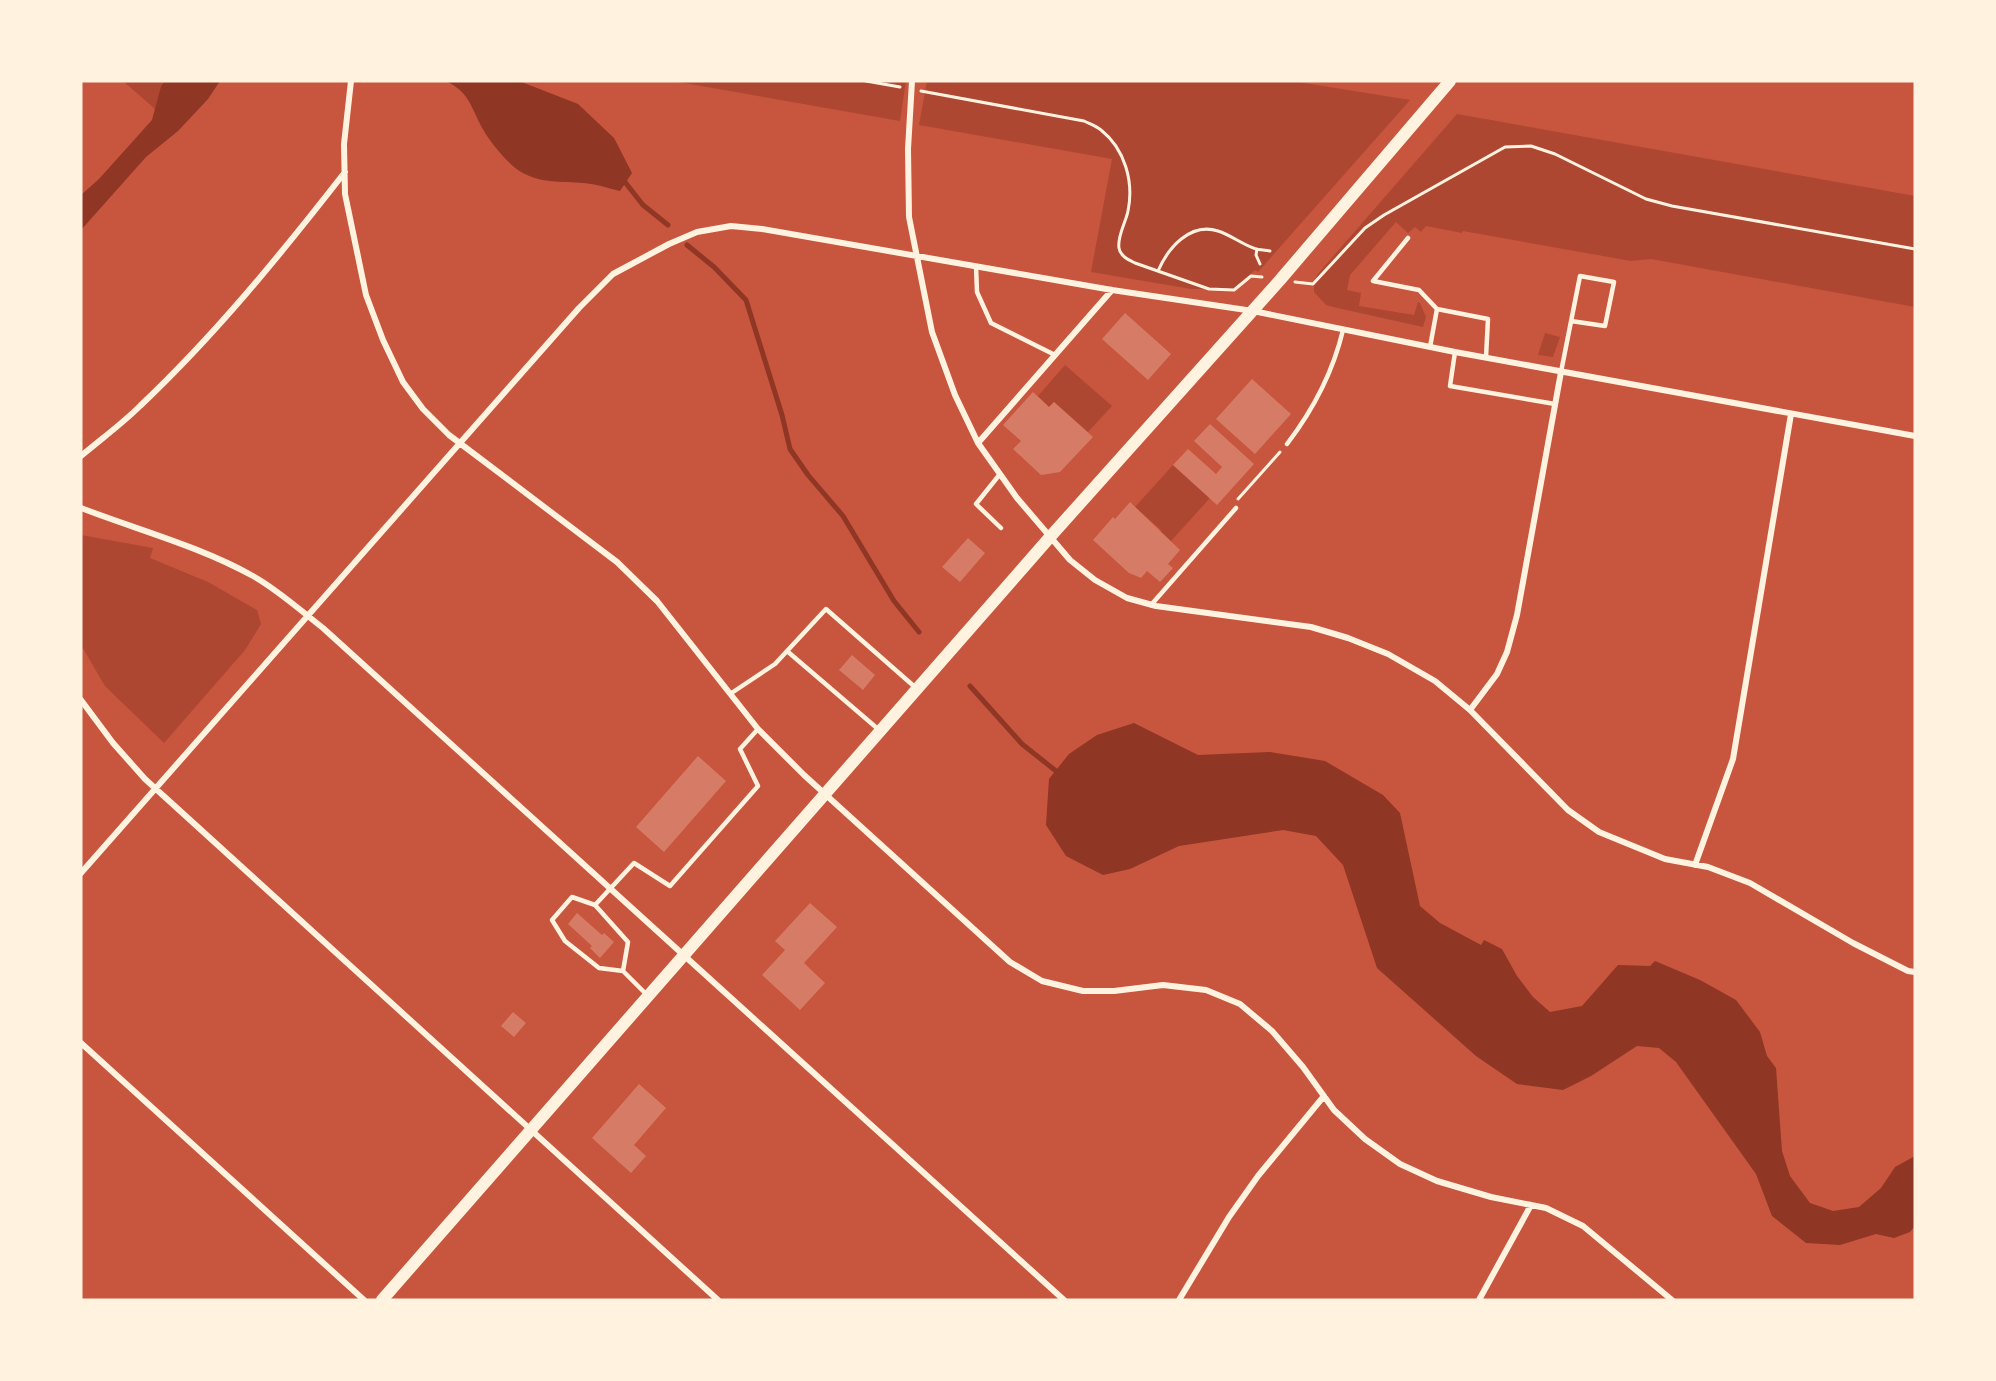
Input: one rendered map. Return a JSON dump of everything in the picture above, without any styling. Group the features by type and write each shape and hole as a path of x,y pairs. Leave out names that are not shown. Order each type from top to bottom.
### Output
{"main road":[{"path":"382,1300 1050,537 1253,311 1450,81"}],"street":[{"path":"351,81 344,144 345,194 366,295 382,340 403,382 423,409 459,443 617,562 657,601 758,729 825,795 1010,962 1042,981 1083,991 1114,991 1163,985 1206,990 1240,1004 1272,1031 1303,1067 1334,1110 1365,1139 1400,1164 1437,1181 1491,1197 1546,1208 1583,1226 1672,1300"},
{"path":"912,81 908,149 909,217 932,332 955,395 978,443 1017,498 1070,560 1095,580 1127,598 1151,605 1311,627 1348,638 1388,654 1435,681 1470,710 1568,810 1599,832 1665,859 1708,867 1750,883 1853,942 1908,971 1915,972"},
{"path":"81,456 139,407 198,348 290,243 345,172"},
{"path":"81,873 579,308 613,274 697,232 730,226 762,229 1112,290 1253,311 1455,352 1915,436"},
{"path":"978,443 1112,290"},
{"path":"1470,710 1497,674 1507,652 1517,615 1561,372"},
{"path":"1695,865 1733,759 1791,414"},
{"path":"81,508 207,554 254,576 308,615 685,954 866,1122 1064,1300"},
{"path":"81,700 113,743 155,789 718,1300"},
{"path":"81,1043 364,1300"},
{"path":"1179,1300 1229,1217 1258,1176 1324,1096"},
{"path":"1479,1300 1531,1205"}],"lane":[{"path":"1408,238 1373,281 1419,290 1437,309 1488,319 1486,357"},
{"path":"976,266 977,292 991,323 1055,355"},
{"path":"1561,372 1571,321 1580,276 1614,282 1605,326 1571,321"},
{"path":"1430,347 1437,309"},
{"path":"1287,444 1306,419 1316,399 1336,356 1343,330"},
{"path":"1455,352 1450,386 1555,404"},
{"path":"1000,474 976,504 1001,528"},
{"path":"1151,605 1236,508"},
{"path":"730,694 775,664 826,609 917,689"},
{"path":"787,651 880,731"},
{"path":"595,905 634,863 670,886 758,786 740,749 758,729"},
{"path":"623,971 628,942 595,905 572,897 552,920 565,941 599,968 623,971 648,996"}],"path":[{"path":"1158,271 1162,261 1175,244 1189,233 1198,230 1216,230 1257,249 1269,251"},
{"path":"1257,249 1256,255 1260,264"},
{"path":"1236,508 1233,505 1287,444"}],"shaded area":[{"path":"123,81 165,81 161,86 155,109"},
{"path":"165,81 220,81 208,99 178,131 146,157 81,230 81,195 99,179 152,120 161,86"},
{"path":"446,81 519,81 578,104 614,138 632,173 620,191 602,186 544,180 529,176 516,169 506,159 484,131 466,96"},
{"path":"673,81 906,81 900,121"},
{"path":"927,81 1292,81 1410,100 1258,272 1255,270 1235,289 1191,289 1091,272 1112,159 919,125"},
{"path":"1457,114 1915,196 1915,307 1651,259 1631,261 1463,231 1462,233 1426,226 1421,232 1415,227 1408,233 1396,222 1350,275 1347,290 1361,293 1359,306 1414,315 1418,302 1426,317 1423,327 1326,305 1314,292 1317,275"},
{"path":"1545,333 1560,337 1553,357 1538,355"},
{"path":"1065,365 1112,406 1088,432 1054,402 1049,407 1038,396"},
{"path":"1173,465 1210,498 1171,541 1135,507"},
{"path":"81,535 153,548 150,558 208,582 257,610 261,624 245,650 164,743 105,686 81,645"},
{"path":"1134,723 1198,755 1270,752 1325,761 1383,795 1400,813 1420,906 1440,923 1481,945 1484,940 1502,949 1517,976 1533,997 1550,1012 1582,1006 1618,965 1650,966 1655,961 1700,980 1736,1000 1760,1032 1767,1056 1776,1068 1782,1151 1790,1176 1810,1203 1833,1211 1859,1207 1881,1188 1895,1167 1915,1156 1915,1226 1910,1232 1894,1238 1876,1234 1840,1245 1806,1243 1772,1216 1756,1174 1676,1062 1659,1048 1637,1046 1591,1076 1563,1090 1517,1084 1476,1056 1377,968 1343,865 1316,836 1283,830 1179,846 1130,869 1103,875 1066,856 1046,825 1049,779 1069,754 1097,735"}],"building":[{"path":"1125,313 1171,354 1148,380 1102,339"},
{"path":"1252,379 1291,414 1255,454 1216,419"},
{"path":"1033,392 1049,407 1054,402 1093,437 1060,472 1041,475 1013,449 1021,441 1003,425"},
{"path":"1210,424 1254,464 1217,505 1173,465 1188,449 1216,474 1222,467 1194,441"},
{"path":"1130,502 1180,550 1168,564 1173,568 1160,582 1147,571 1141,578 1129,573 1093,540"},
{"path":"968,538 985,553 960,582 942,567"},
{"path":"852,655 875,675 863,690 839,670"},
{"path":"698,756 726,781 664,852 636,827"},
{"path":"810,903 837,927 804,963 825,983 800,1010 762,975 785,950 775,941"},
{"path":"577,913 602,935 604,933 614,942 600,958 590,948 592,946 568,924"},
{"path":"513,1012 526,1023 514,1037 501,1026"},
{"path":"639,1084 666,1108 634,1145 646,1156 631,1173 592,1138"}],"waterway":[{"path":"621,177 643,205 668,225"},
{"path":"687,245 714,267 746,300 782,415 790,449 808,475 843,516 894,601 919,632"},
{"path":"970,686 1022,744 1056,771"}]}
